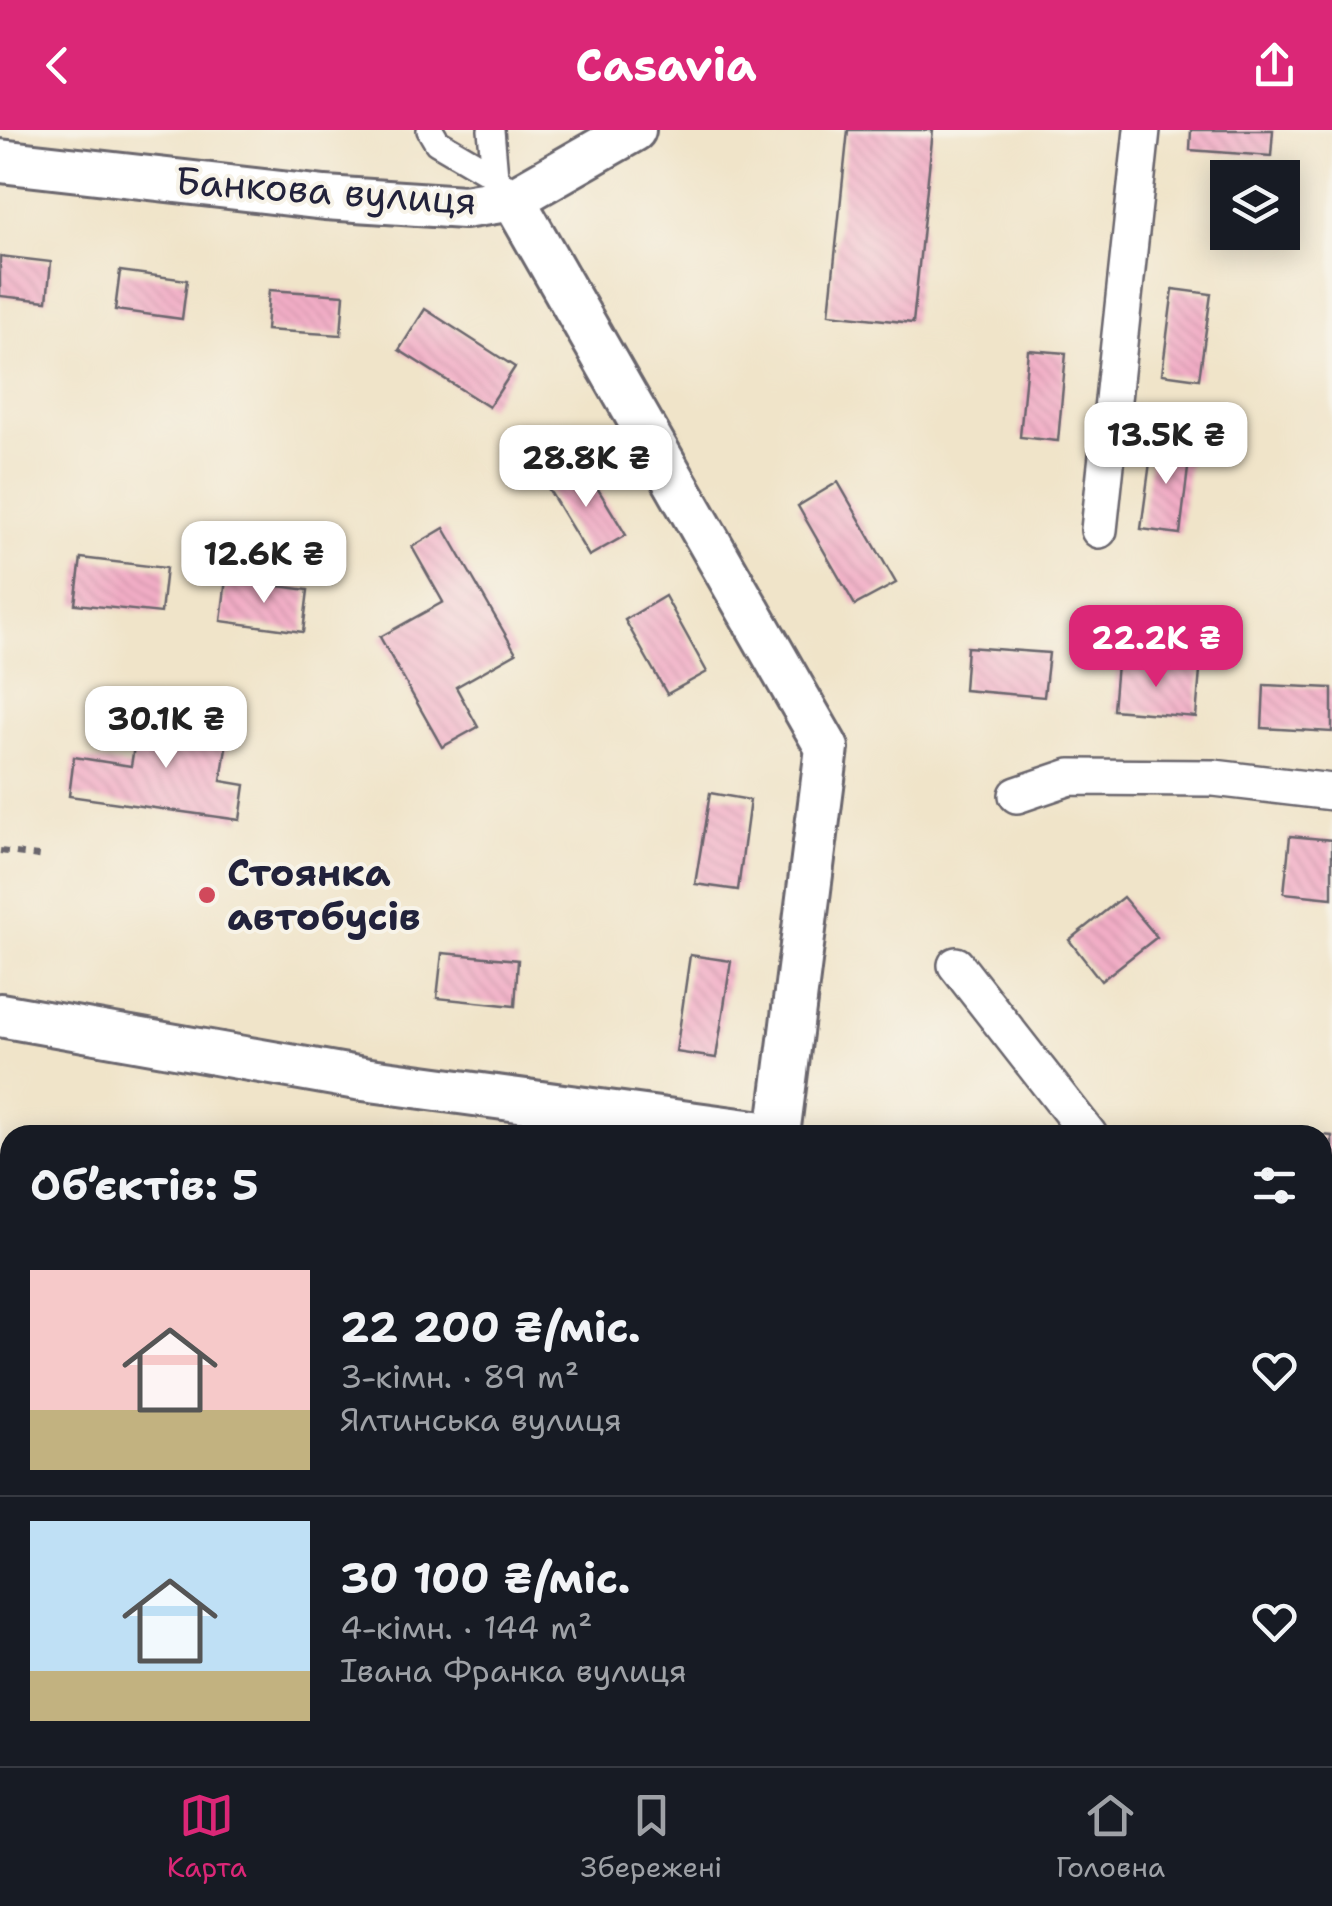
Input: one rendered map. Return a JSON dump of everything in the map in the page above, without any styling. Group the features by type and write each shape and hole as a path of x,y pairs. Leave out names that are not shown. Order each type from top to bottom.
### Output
{"street":[{"path":"430,130 437,142 504,188"},
{"path":"490,130 504,188 827,748 779,1125"},
{"name":"Банкова вулиця","path":"0,161 326,198 464,207 634,130"},
{"path":"1099,530 1142,130"},
{"path":"1017,794 1070,777 1214,778 1332,792"},
{"path":"956,965 1080,1125"},
{"path":"0,1014 363,1080 703,1125"}],"path":[{"path":"0,851 46,857"}],"building":[{"path":"848,130 933,130 913,323 829,314"},
{"path":"1191,130 1273,130 1271,156 1190,150"},
{"path":"0,256 51,262 47,301 0,296"},
{"path":"120,271 187,280 182,319 115,310"},
{"path":"1173,289 1211,294 1199,379 1162,374"},
{"path":"269,290 344,295 341,335 266,330"},
{"path":"425,309 515,367 489,407 399,350"},
{"path":"1028,350 1066,353 1058,441 1020,437"},
{"path":"1153,440 1191,444 1180,534 1141,529"},
{"path":"582,463 626,535 589,556 546,485"},
{"path":"838,482 896,583 855,605 798,506"},
{"path":"444,528 516,653 456,687 478,727 442,747 380,637 443,602 412,547"},
{"path":"81,558 166,568 161,613 75,604"},
{"path":"226,579 308,590 303,632 221,621"},
{"path":"665,596 707,672 667,694 625,620"},
{"path":"967,647 1049,653 1044,697 964,690"},
{"path":"1117,664 1200,671 1196,717 1113,710"},
{"path":"1264,685 1332,688 1332,732 1262,728"},
{"path":"139,715 229,727 221,781 245,785 240,820 69,796 74,757 131,766"},
{"path":"710,793 750,800 738,890 695,884"},
{"path":"1290,836 1332,840 1332,898 1284,893"},
{"path":"1123,897 1157,937 1101,981 1069,940"},
{"path":"442,953 518,960 515,1006 437,998"},
{"path":"690,955 731,961 716,1058 676,1052"}],"place":[{"name":"Стоянка автобусів","path":"207,895"}]}
